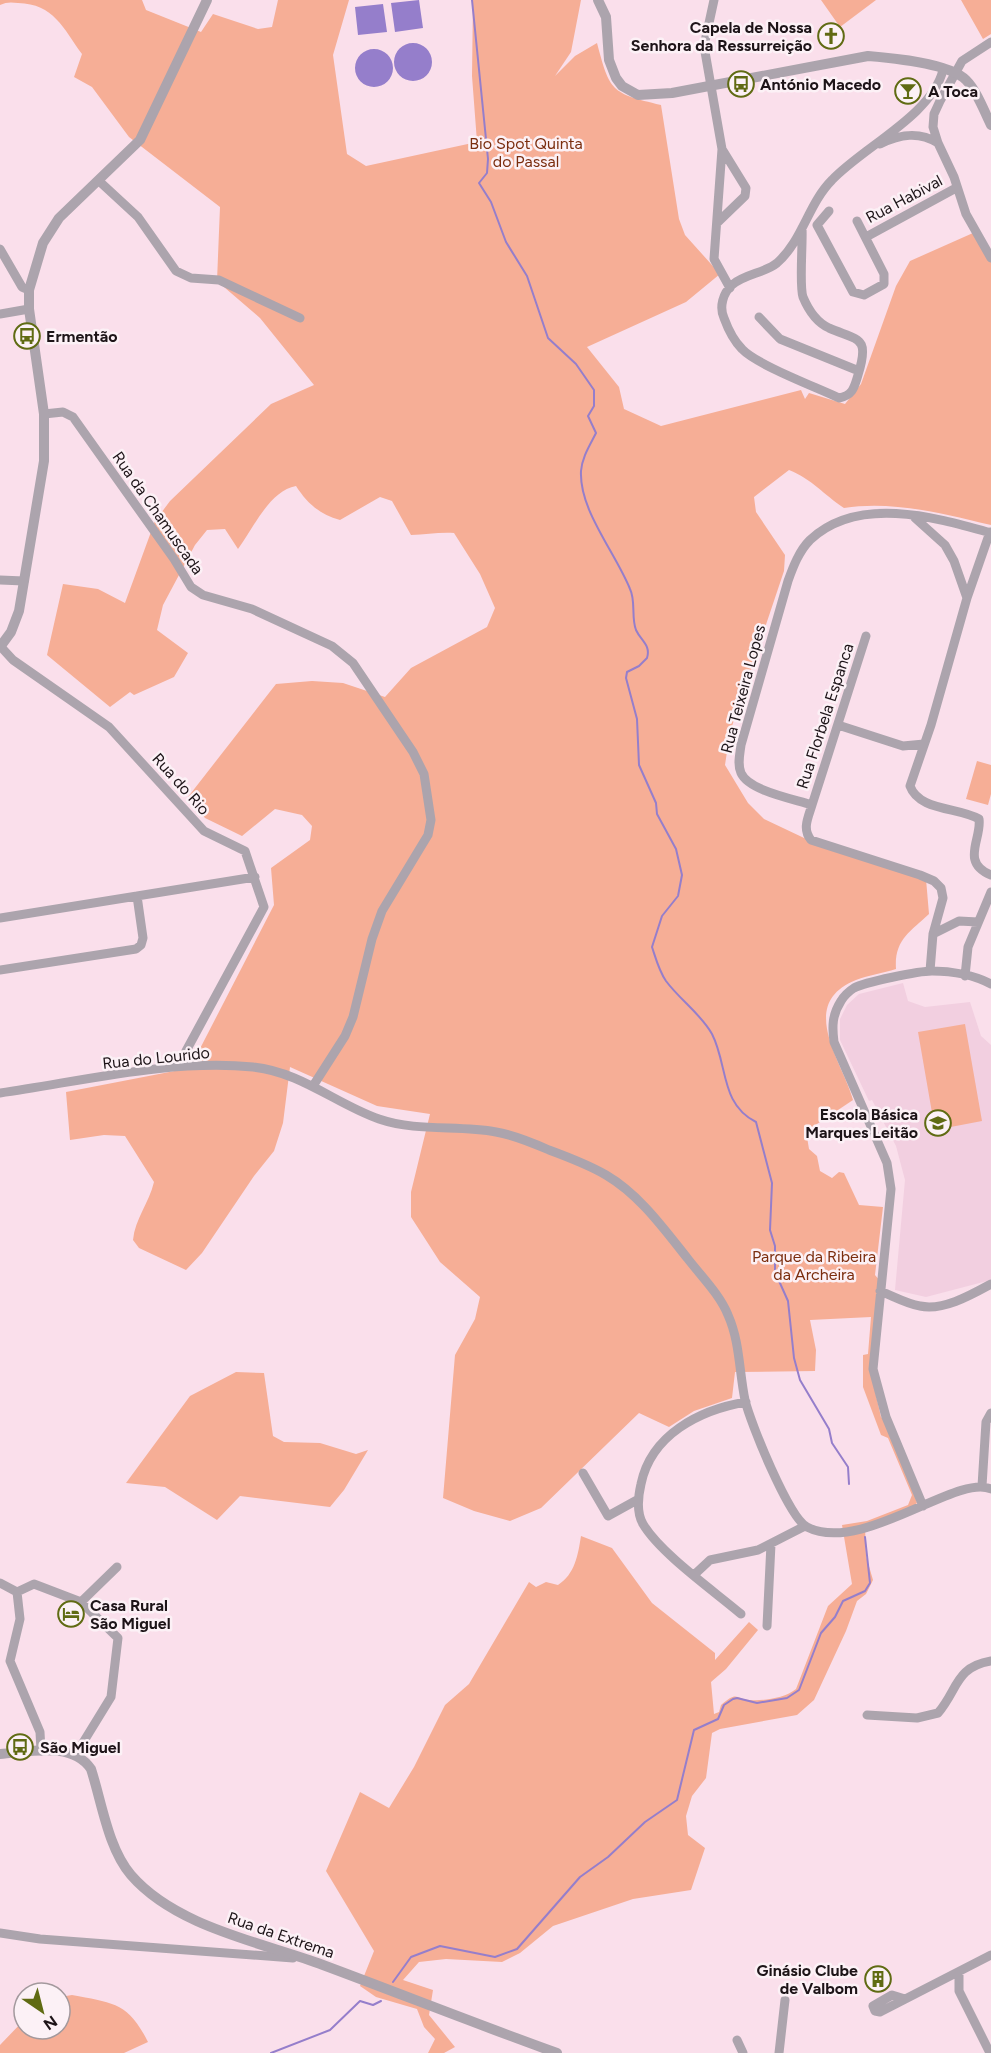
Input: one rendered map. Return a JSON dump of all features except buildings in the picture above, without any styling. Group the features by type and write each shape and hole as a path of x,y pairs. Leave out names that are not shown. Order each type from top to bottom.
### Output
{"street":[{"path":"0,647 11,632 19,611 44,461 44,414 29,309 29,290 43,243 59,218 140,140 207,0"},
{"path":"598,0 606,17 609,60 622,86 638,95 648,96 868,56 893,58 956,74 968,82 991,125"},
{"path":"714,0 704,46 722,149 714,259 730,288"},
{"path":"991,42 962,61 934,114 933,127 966,214 991,258"},
{"path":"802,228 802,294 815,318 828,328 848,333 860,342 864,350 854,390 848,396 839,398 755,359 733,338 721,312 722,302 732,284 776,263 795,241 815,200 832,179 926,100 941,80 943,70"},
{"path":"867,150 891,139 907,135 928,136 938,143"},
{"path":"717,223 745,196 746,188 722,149"},
{"path":"99,181 138,217 176,271 191,278 219,280 300,318"},
{"name":"Rua Habival","path":"866,237 956,188"},
{"name":"Rua Habival","path":"829,211 817,225 853,292 864,295 884,284 884,274 857,221"},
{"path":"0,249 22,287 29,290"},
{"path":"0,314 29,309"},
{"path":"759,317 780,339 859,371"},
{"name":"Rua da Chamuscada","path":"44,414 63,412 73,417 174,558 191,587 204,595 252,609 332,646 353,663 413,752 424,774 431,820 428,835 382,911 372,939 353,1017 345,1036 313,1086"},
{"name":"Rua Teixeira Lopes","path":"812,805 751,785 741,774 738,763 741,745 788,581 797,559 808,542 846,518 868,513 913,517 991,532"},
{"path":"913,517 945,545 954,561 967,598"},
{"path":"991,532 967,598 910,786 913,796 979,819 974,854 978,866 991,875"},
{"path":"0,580 24,581"},
{"name":"Rua Florbela Espanca","path":"812,805 866,636"},
{"name":"Rua do Rio","path":"0,647 13,660 109,727 204,831 245,851 264,907 186,1051 182,1060 184,1066"},
{"path":"838,725 903,746 924,744"},
{"path":"812,805 806,826 806,834 812,840 934,881 941,888 943,898 933,934 930,971"},
{"path":"0,918 255,878"},
{"path":"965,976 968,947 991,892"},
{"path":"0,970 136,949 141,945 143,938 137,896"},
{"path":"933,934 959,921 978,922"},
{"path":"923,1506 877,1391 873,1369 891,1189 887,1163 834,1042 834,1014 842,1000 854,988 930,971 965,976 991,984"},
{"name":"Rua do Lourido","path":"0,1093 184,1066 257,1067 313,1086 379,1119 413,1127 500,1133 563,1155 607,1175 627,1190 659,1223 727,1311 736,1337 746,1402 774,1473 795,1514 805,1526"},
{"path":"880,1291 918,1306 931,1307 968,1296 991,1284"},
{"path":"741,1614 672,1557 643,1523 637,1500 644,1467 659,1445 691,1419 725,1406 746,1402"},
{"path":"695,1574 710,1560 771,1544 805,1526 831,1532 855,1530 971,1487 987,1488 986,1422 991,1413"},
{"path":"583,1473 608,1516 637,1500"},
{"path":"767,1626 771,1544"},
{"path":"81,1602 117,1567"},
{"path":"0,1583 17,1592"},
{"path":"0,1754 41,1750 76,1754 111,1697 118,1638 81,1602 34,1584 17,1592"},
{"path":"17,1592 20,1619 10,1661 40,1732 41,1750"},
{"path":"867,1715 917,1718 938,1713 962,1674 982,1662 991,1661"},
{"name":"Rua da Extrema","path":"76,1754 84,1759 91,1769 116,1849 132,1876 171,1908 229,1934 306,1959 557,2053"},
{"path":"0,1933 40,1939 306,1959"},
{"path":"226,1953 229,1934"},
{"path":"905,2000 991,1955"},
{"path":"959,1972 959,1991 990,2053"},
{"path":"942,1981 959,1991"},
{"path":"779,2053 784,2000"},
{"path":"736,2040 743,2053"}],"shaded area":[{"path":"419,0 423,28 395,32 391,3"},
{"path":"383,4 387,32 358,35 355,7"},
{"path":"413,43 426,49 432,62 426,75 413,81 400,75 394,62 400,49"},
{"path":"374,49 387,55 393,68 387,81 374,87 361,81 355,68 361,55"},
{"name":"Escola Básica Marques Leitão","path":"903,983 908,1001 925,1007 970,1002 981,1036 991,1045 991,1280 926,1297 895,1290 905,1180 896,1146 872,1100 869,1101 840,1040 840,1019 847,1005 859,994"}],"green space":[{"path":"0,0 142,0 146,10 201,32 213,14 258,29 272,27 278,0 349,0 333,55 347,154 366,166 477,142 472,76 473,0 581,0 571,52 555,76 575,56 597,43 605,72 615,88 632,97 661,105 679,219 685,235 720,274 686,302 587,347 619,387 624,409 661,426 801,390 805,399 809,393 845,404 861,384 896,286 910,261 973,233 991,258 991,525 899,507 844,508 811,483 789,470 754,497 756,512 785,555 784,571 730,732 725,765 748,803 764,819 821,846 926,879 929,914 905,937 898,951 896,969 856,980 838,990 829,1004 826,1018 828,1035 853,1100 811,1128 807,1137 809,1149 817,1156 820,1171 832,1178 839,1172 844,1173 859,1205 883,1207 875,1275 881,1282 870,1369 881,1417 892,1426 917,1503 913,1507 865,1526 866,1556 873,1580 866,1594 857,1601 846,1631 814,1700 797,1715 720,1729 712,1733 706,1778 692,1796 686,1816 688,1835 705,1848 691,1890 633,1899 553,1926 520,1953 502,1962 446,1959 419,1962 403,1980 433,1990 429,2015 455,2047 444,2053 428,2053 435,2039 424,2027 417,2009 376,1997 360,1986 374,1951 326,1871 360,1792 389,1808 414,1767 445,1705 469,1684 529,1582 536,1587 546,1582 558,1585 564,1581 575,1564 581,1536 612,1548 652,1603 715,1653 715,1660 749,1622 758,1630 726,1669 711,1682 714,1714 719,1712 721,1705 727,1700 736,1696 750,1700 768,1699 786,1695 796,1689 828,1606 852,1584 842,1525 867,1521 908,1505 912,1495 888,1438 881,1435 863,1387 863,1355 868,1354 871,1317 810,1320 816,1350 815,1371 735,1372 732,1398 694,1411 669,1427 639,1413 541,1508 510,1521 474,1511 443,1498 455,1355 475,1319 480,1297 440,1262 411,1217 411,1192 430,1114 377,1106 290,1067 283,1123 274,1151 254,1176 202,1253 186,1270 139,1248 133,1240 136,1225 154,1182 125,1136 104,1135 70,1140 66,1092 190,1068 274,905 271,868 310,840 312,826 302,815 275,809 242,836 205,818 188,797 276,684 312,681 343,683 385,697 411,668 487,627 495,608 480,574 454,533 411,535 392,501 380,497 340,520 314,507 296,486 286,489 270,503 238,549 225,529 207,530 195,545 163,605 157,630 188,653 174,677 134,695 130,692 110,707 47,655 63,584 98,589 125,603 155,521 170,501 271,404 314,385 260,318 217,281 220,207 129,137 92,87 74,77 82,54 56,19 41,8 30,4 13,2 0,5"},
{"path":"821,0 876,0 840,27"},
{"path":"961,0 991,0 991,34 983,39"},
{"path":"977,761 991,765 991,794 988,805 966,799"},
{"path":"965,1024 982,1121 935,1130 918,1032"},
{"path":"236,1372 264,1373 273,1436 284,1442 320,1443 356,1454 368,1450 344,1490 330,1507 240,1496 217,1520 165,1487 126,1483 190,1396"},
{"path":"72,1995 118,2006 133,2019 148,2042 124,2053 0,2053 0,2045 12,2032 12,2041 72,2041"}],"waterway":[{"path":"472,0 488,159 487,173 479,183 491,202 506,242 527,276 548,338 576,364 594,390 594,406 588,416 596,433 583,461 582,486 592,516 630,589 636,630 648,650 647,658 639,666 627,672 626,678 637,719 639,765 656,803 657,814 676,849 682,875 678,896 662,916 652,947 666,981 712,1034 726,1083 736,1105 756,1122 772,1183 770,1230 775,1246 775,1272 788,1301 794,1358 800,1380 829,1429 832,1443 848,1467 849,1484"},
{"path":"393,1982 411,1957 440,1946 495,1957 517,1949 580,1877 608,1857 645,1822 677,1800 694,1730 718,1719 724,1705 733,1699 757,1703 787,1698 799,1690 821,1633 835,1617 843,1601 865,1591 870,1583 865,1537"},
{"path":"271,2053 330,2030 360,2001 373,2005 381,2001"}],"place":[{"name":"Capela de Nossa Senhora da Ressurreição","path":"831,36"},
{"name":"António Macedo","path":"741,84"},
{"name":"A Toca","path":"908,91"},
{"name":"Ermentão","path":"27,336"},
{"name":"Escola Básica Marques Leitão","path":"938,1123"},
{"name":"Casa Rural São Miguel","path":"71,1614"},
{"name":"São Miguel","path":"20,1747"},
{"name":"Ginásio Clube de Valbom","path":"878,1979"}],"park label":[{"name":"Bio Spot Quinta do Passal","path":"526,152"},
{"name":"Parque da Ribeira da Archeira","path":"814,1265"}]}
